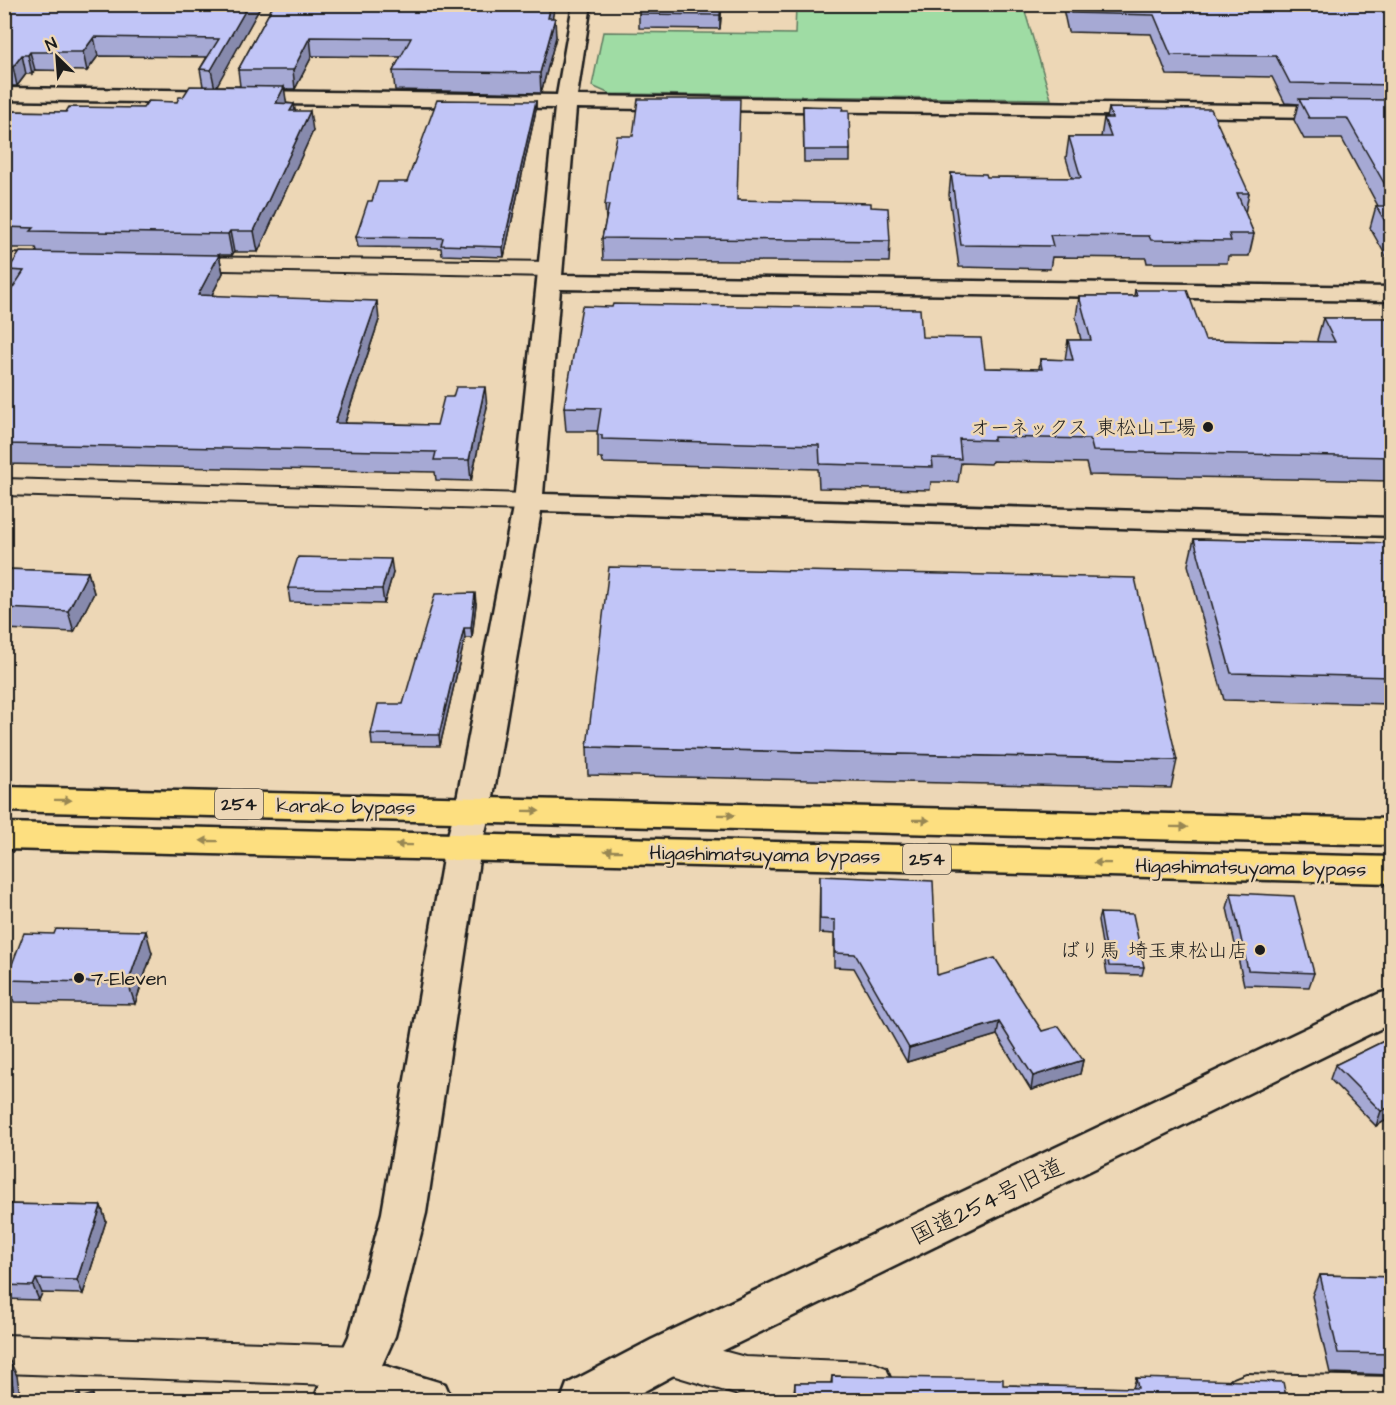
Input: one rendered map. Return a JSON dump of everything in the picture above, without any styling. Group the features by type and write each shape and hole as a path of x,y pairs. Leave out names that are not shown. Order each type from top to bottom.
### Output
{"highway":[{"name":"karako bypass","path":"4,799 468,828"},
{"name":"karako bypass","path":"4,836 468,828"},
{"name":"Higashimatsuyama bypass","path":"468,828 1392,832"},
{"name":"Higashimatsuyama bypass","path":"468,828 1392,870"}],"street":[{"path":"350,1382 372,1336 404,1213 468,828 528,502 566,102 582,4"},
{"path":"224,97 235,76"},
{"path":"4,94 1392,113"},
{"path":"4,261 76,262"},
{"path":"159,263 551,275 1392,294"},
{"path":"4,487 1392,527"},
{"name":"国道254号旧道","path":"584,1401 667,1355 1392,1005"},
{"path":"4,1354 350,1382 428,1401"},
{"path":"667,1355 745,1377 912,1384"},
{"path":"1207,1393 1392,1397"}],"green space":[{"path":"796,5 1023,5 1051,99 610,94 592,86 603,32 795,34"}],"building":[{"path":"4,4 249,4 211,70 200,69 219,39 94,37 83,52 30,52 28,55 22,55 13,67 4,67"},
{"path":"274,4 551,4 548,18 555,18 540,73 393,71 411,38 310,37 293,70 238,70"},
{"path":"641,4 721,4 720,15 639,14"},
{"path":"1069,4 1392,4 1392,85 1290,83 1276,56 1171,55 1154,15 1071,13"},
{"path":"190,86 284,87 276,103 294,104 290,111 310,111 254,231 230,231 228,234 31,231 34,228 4,227 4,111 66,112 69,107 143,108 148,101 177,102"},
{"path":"638,99 740,99 737,200 871,203 871,207 888,208 890,241 602,238 609,205 605,205 610,168 617,136 633,136"},
{"path":"1299,99 1392,100 1392,197 1347,118 1309,118"},
{"path":"437,100 536,101 503,247 441,245 443,238 356,237 368,201 372,201 378,182 407,182"},
{"path":"803,106 843,107 842,110 849,110 850,150 804,150"},
{"path":"1109,108 1211,109 1249,193 1237,193 1254,234 1229,234 1231,241 1151,240 1149,236 1050,235 1053,246 961,245 951,173 986,174 987,177 1081,178 1069,137 1111,137 1104,118 1112,118"},
{"path":"1376,206 1392,206 1392,233"},
{"path":"20,252 219,255 198,295 377,301 335,423 437,425 444,397 453,397 456,387 485,387 469,460 434,460 436,452 4,444 4,301 24,271 8,270"},
{"path":"1135,290 1187,290 1205,340 1335,342 1323,318 1392,318 1392,457 1093,451 1090,439 994,437 994,440 959,439 961,459 932,458 933,467 820,464 819,445 602,439 602,435 597,434 601,408 564,407 582,306 612,307 613,304 920,309 922,337 981,338 985,368 1042,369 1040,359 1073,360 1068,340 1091,340 1079,296 1137,296"},
{"path":"1194,539 1392,543 1392,677 1231,673"},
{"path":"298,557 391,559 382,589 288,588"},
{"path":"609,567 1135,578 1177,760 587,747"},
{"path":"4,569 88,572 68,611 4,608"},
{"path":"475,593 471,628 464,628 439,735 371,734 378,704 403,704 435,594"},
{"path":"820,876 933,881 937,975 995,958 1042,1031 1059,1026 1083,1060 1033,1076 999,1022 909,1048 855,954 835,953 835,920 820,919"},
{"path":"1231,893 1294,896 1314,973 1248,970"},
{"path":"1100,913 1133,914 1144,967 1109,966"},
{"path":"56,929 146,931 128,983 6,980 24,933 54,934"},
{"path":"1392,1037 1392,1106 1381,1111 1335,1065"},
{"path":"4,1204 101,1206 77,1280 36,1279 33,1286 4,1285"},
{"path":"1320,1275 1392,1277 1392,1354 1338,1353"},
{"path":"4,1356 8,1357 15,1401 4,1401"},
{"path":"832,1376 1003,1379 1003,1385 1138,1388 1136,1378 1283,1382 1287,1401 795,1401 795,1383 832,1383"},
{"path":"80,1394 81,1398 93,1394 94,1401 65,1401"}],"place":[{"name":"オーネックス 東松山工場","path":"1208,427"},
{"name":"ばり馬 埼玉東松山店","path":"1260,950"},
{"name":"7-Eleven","path":"79,978"}]}
